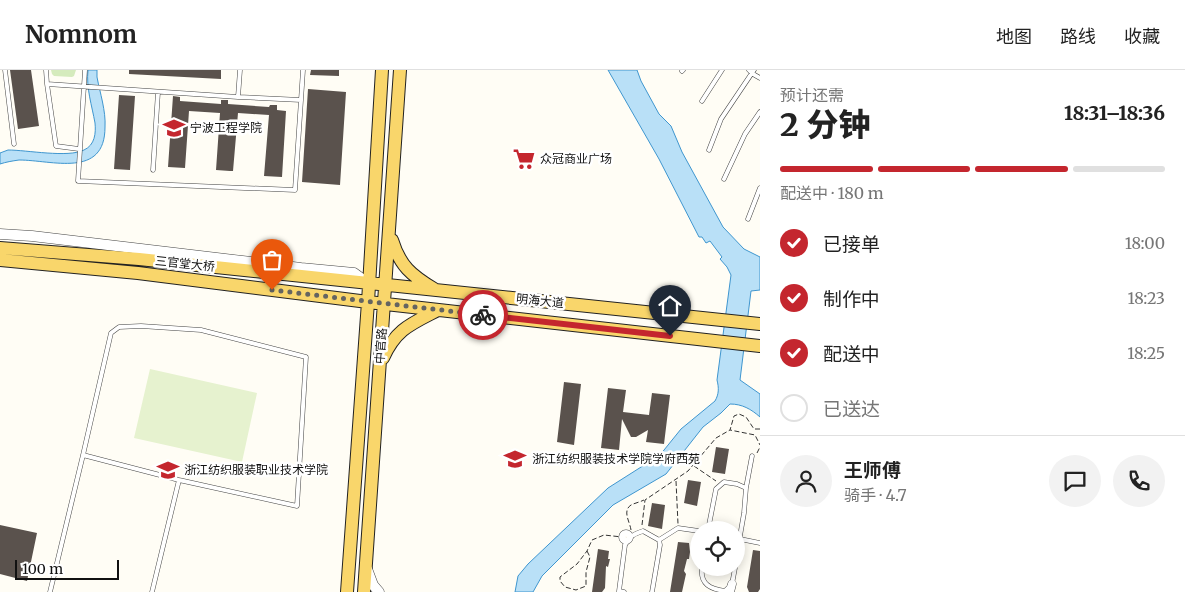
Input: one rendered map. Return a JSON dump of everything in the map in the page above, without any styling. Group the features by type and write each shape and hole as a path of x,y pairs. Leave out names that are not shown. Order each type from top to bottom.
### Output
{"main road":[{"name":"中官路","path":"348,592 382,70"},
{"name":"中官路","path":"364,592 400,70"},
{"path":"390,233 396,254 403,265 416,278 436,290"},
{"name":"三官堂大桥","path":"0,248 138,259 369,284"},
{"name":"三官堂大桥","path":"0,260 138,273 368,302"},
{"name":"明海大道","path":"369,284 760,324"},
{"name":"明海大道","path":"368,302 759,346"},
{"path":"380,364 390,343 402,330 438,310"}],"street":[{"path":"0,234 32,236 354,273 369,284"},
{"path":"366,566 373,585 379,592"}],"lane":[{"path":"5,70 14,144"},
{"path":"46,70 56,146 79,149"},
{"path":"85,70 78,181 295,190 303,70"},
{"path":"238,97 240,70"},
{"path":"702,101 722,70"},
{"path":"749,70 760,78"},
{"path":"709,150 721,119 754,72"},
{"path":"47,84 301,100"},
{"path":"153,170 158,92"},
{"path":"724,179 744,134 760,112"},
{"path":"748,219 760,188"},
{"path":"50,592 111,332 119,327 141,326 200,330 306,357 297,506 179,480 83,455"},
{"path":"742,521 752,456"},
{"path":"152,592 179,480"},
{"path":"710,521 716,489 724,482 746,488"},
{"path":"659,540 678,528 690,530"},
{"path":"624,592 618,591 626,537 642,531 659,540 660,545 652,592"},
{"path":"745,540 760,543"},
{"path":"702,576 704,583 713,589 724,591 731,588"}],"path":[{"path":"587,551 590,557 586,572 586,586 576,590 564,587 560,577 577,564 587,551 592,540 598,536 613,535 626,537 631,528 626,516 631,505 644,500 694,466 716,438 730,430 736,414 746,417 754,429 760,429"},
{"path":"730,430 755,436 760,446 756,455 752,456"},
{"path":"694,466 721,485"},
{"path":"676,480 678,528"},
{"path":"642,531 644,500"}],"green space":[{"path":"51,70 76,70 72,77 54,76"},
{"path":"150,369 257,393 242,462 134,438"}],"water":[{"path":"88,70 97,70 105,115 103,143 96,154 86,160 74,163 19,160 0,164 0,153 8,150 68,153 88,148 95,135 95,123 89,90"},
{"path":"608,70 637,70 659,114 671,126 682,152 723,227 744,249 760,257 760,290 751,291 740,380 760,394 760,417 746,407 730,404 703,427 666,474 613,505 542,576 533,592 515,592 518,576 528,564 608,488 660,455 681,429 715,401 718,393 717,380 731,275 720,259 722,257 710,241 706,243 702,237 699,237 659,159"}],"building":[{"path":"10,70 31,70 39,126 18,129"},
{"path":"129,70 221,70 221,79 129,74"},
{"path":"311,70 339,70 339,76 310,75"},
{"path":"308,89 346,92 340,185 302,182"},
{"path":"119,95 135,96 130,170 114,169"},
{"path":"173,96 180,97 180,101 221,104 221,100 228,100 228,104 269,107 270,105 277,105 277,110 286,111 282,177 264,176 269,115 238,113 233,171 230,171 216,170 220,113 189,111 185,168 168,167"},
{"path":"564,382 581,384 574,445 557,442"},
{"path":"608,388 626,390 623,412 649,415 652,393 670,395 664,444 646,442 648,430 636,437 631,437 622,419 619,450 601,448"},
{"path":"716,447 729,449 725,474 712,472"},
{"path":"688,480 701,482 697,506 684,503"},
{"path":"652,503 665,505 662,529 648,526"},
{"path":"0,525 37,533 27,581 0,574"},
{"path":"678,542 689,543 689,559 687,559 684,571 686,574 682,592 670,592"},
{"path":"598,549 609,551 608,559 610,559 608,567 606,566 605,588 602,592 592,592"},
{"path":"753,550 760,551 760,589 758,592 749,592 747,587"}],"way so far":[{"path":"272,290 483,315"}],"place":[{"name":"宁波工程学院","path":"174,128"},
{"name":"众冠商业广场","path":"524,159"},
{"name":"浙江纺织服装技术学院学府西苑","path":"515,459"},
{"name":"浙江纺织服装职业技术学院","path":"168,470"}],"route":[{"path":"483,315 670,336"}]}
